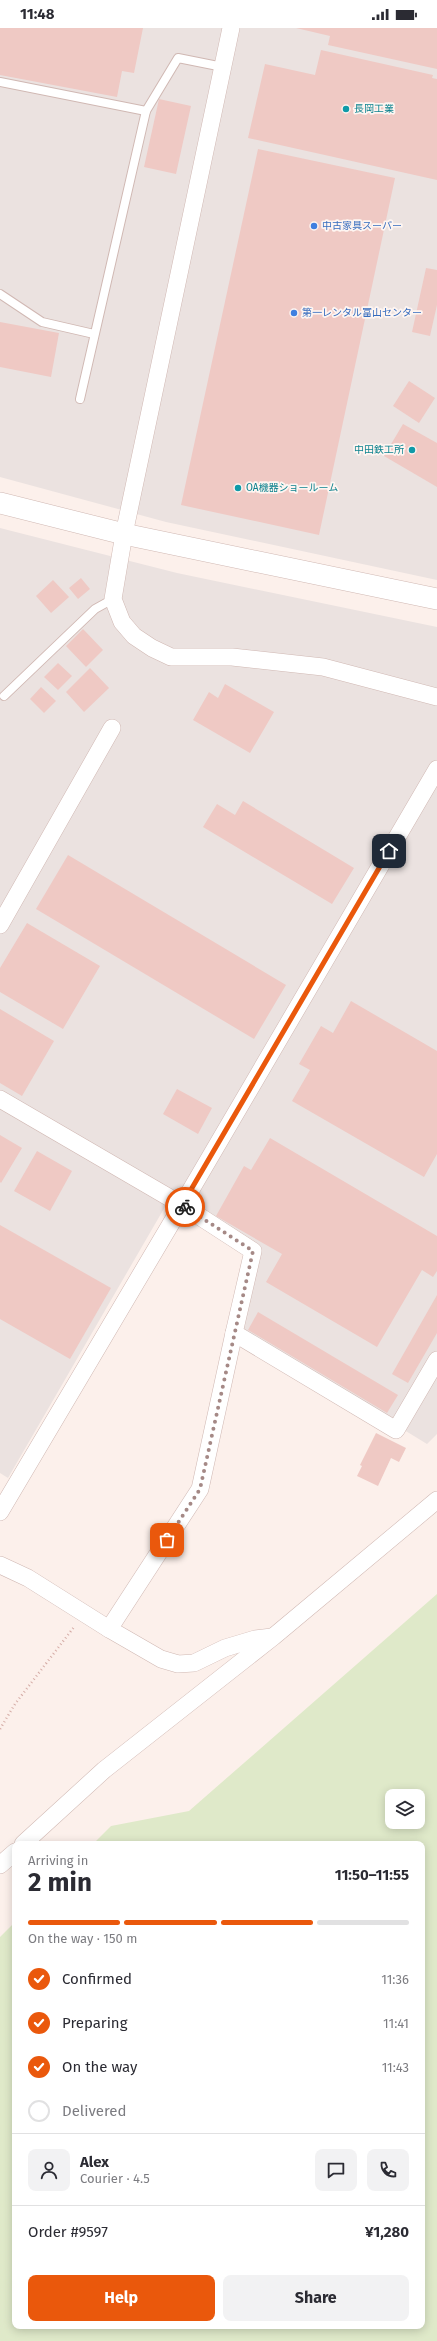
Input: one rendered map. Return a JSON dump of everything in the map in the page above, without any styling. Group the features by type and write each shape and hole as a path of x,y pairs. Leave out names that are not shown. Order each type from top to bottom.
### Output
{"street":[{"path":"231,28 124,534 113,599 122,622 134,636 171,657 232,657 324,667 437,697"},
{"path":"0,503 124,534 437,598"},
{"path":"0,925 112,728"},
{"path":"0,1512 182,1205 437,769"},
{"path":"0,1099 182,1205 253,1251 200,1489 109,1629"},
{"path":"234,1333 396,1430 437,1360"},
{"path":"26,1841 104,1770 273,1637 437,1500"},
{"path":"0,1565 28,1578 84,1614 161,1659 178,1664 194,1662 225,1648 255,1639 273,1637"},
{"path":"0,1865 12,1855"}],"lane":[{"path":"80,399 146,111 178,58 223,67"},
{"path":"0,82 146,111"},
{"path":"0,294 42,322 94,334"},
{"path":"4,696 95,609 113,599"}],"path":[{"path":"0,1729 15,1704 84,1614"}],"shaded area":[{"path":"0,28 437,28 437,580 166,522 0,477"},
{"path":"0,528 177,573 437,627 437,1434 427,1444 241,1330 258,1251 173,1193 8,1478 0,1473"}],"green space":[{"path":"437,1594 437,2341 0,2341 0,1937 12,1925 12,2329 425,2329 425,1841 96,1841 111,1826 189,1811"}],"building":[{"path":"0,28 143,28 134,73 122,71 117,97 0,75"},
{"path":"296,28 437,28 437,69 328,45 330,36"},
{"name":"長岡工業","path":"321,50 433,75 432,78 437,79 437,180 248,138 265,64 315,75"},
{"path":"159,99 191,106 176,174 144,167"},
{"path":"258,149 395,178 319,535 181,505"},
{"path":"426,268 437,270 437,305 430,336 412,332"},
{"path":"0,322 59,333 51,377 0,367"},
{"path":"409,381 435,398 419,423 393,406"},
{"name":"中田鉄工所","path":"403,424 437,443 437,487 384,456"},
{"path":"81,578 90,589 78,599 69,588"},
{"path":"53,580 69,597 51,613 36,596"},
{"path":"83,629 103,650 86,667 66,646"},
{"path":"58,663 72,676 58,690 44,677"},
{"path":"90,668 109,688 84,712 66,692"},
{"path":"225,684 274,712 250,753 193,720 209,692 218,698"},
{"path":"41,687 56,701 44,713 30,699"},
{"path":"243,801 354,868 332,904 203,827 217,804 235,815"},
{"path":"68,855 286,985 254,1039 36,909"},
{"path":"27,923 100,966 63,1029 0,992 0,968"},
{"path":"351,1001 437,1051 437,1154 424,1177 292,1101 310,1070 299,1064 321,1026 333,1033"},
{"path":"0,1009 54,1041 22,1096 0,1083"},
{"path":"177,1089 212,1108 198,1134 163,1114"},
{"path":"0,1135 22,1148 1,1183 0,1182"},
{"path":"270,1138 437,1236 437,1271 433,1277 422,1270 377,1347 266,1282 282,1254 216,1216 244,1166 251,1170"},
{"path":"37,1151 72,1171 50,1211 14,1191"},
{"path":"0,1225 111,1288 70,1359 0,1319"},
{"path":"437,1295 437,1333 408,1383 392,1374"},
{"path":"258,1312 398,1395 387,1413 248,1330"},
{"path":"376,1433 406,1448 399,1462 391,1458 378,1486 357,1476 362,1466 360,1465"}],"way so far":[{"path":"167,1540 200,1489 253,1251 185,1207"}],"place":[{"name":"長岡工業","path":"346,109"},
{"name":"中古家具スーパー","path":"314,226"},
{"name":"第一レンタル富山センター","path":"294,313"},
{"name":"中田鉄工所","path":"412,450"},
{"name":"OA機器ショールーム","path":"238,488"}],"route":[{"path":"185,1207 182,1205 389,851"}]}
